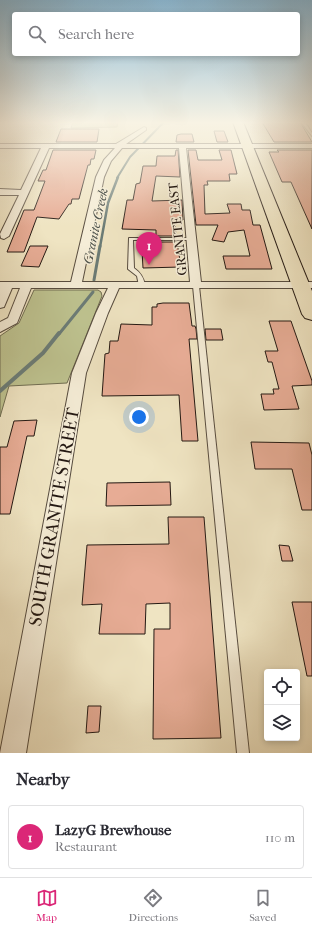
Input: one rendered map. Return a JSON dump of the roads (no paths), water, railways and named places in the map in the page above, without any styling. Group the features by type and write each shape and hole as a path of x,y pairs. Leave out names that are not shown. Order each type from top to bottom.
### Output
{"main road":[{"path":"253,157 306,285 312,314"}],"street":[{"path":"4,236 41,157"},
{"path":"76,285 100,177 111,157"},
{"name":"GRANITE EAST","path":"183,157 196,286"},
{"path":"0,192 24,193"},
{"path":"0,304 4,285 306,285"},
{"path":"0,328 13,320 27,285"},
{"name":"SOUTH GRANITE STREET","path":"13,753 79,373 102,313 115,286"}],"lane":[{"path":"142,286 141,279 137,272 131,268 131,239 192,239"},
{"path":"196,286 243,753"}],"waterway":[{"name":"Granite Creek","path":"117,178 130,157"},
{"name":"Granite Creek","path":"100,247 108,203 118,177"},
{"name":"Granite Creek","path":"94,280 100,246"},
{"name":"Granite Creek","path":"59,334 93,292"},
{"name":"Granite Creek","path":"0,391 43,353 59,333"}],"place":[{"name":"LazyG Brewhouse","path":"149,265"}]}
